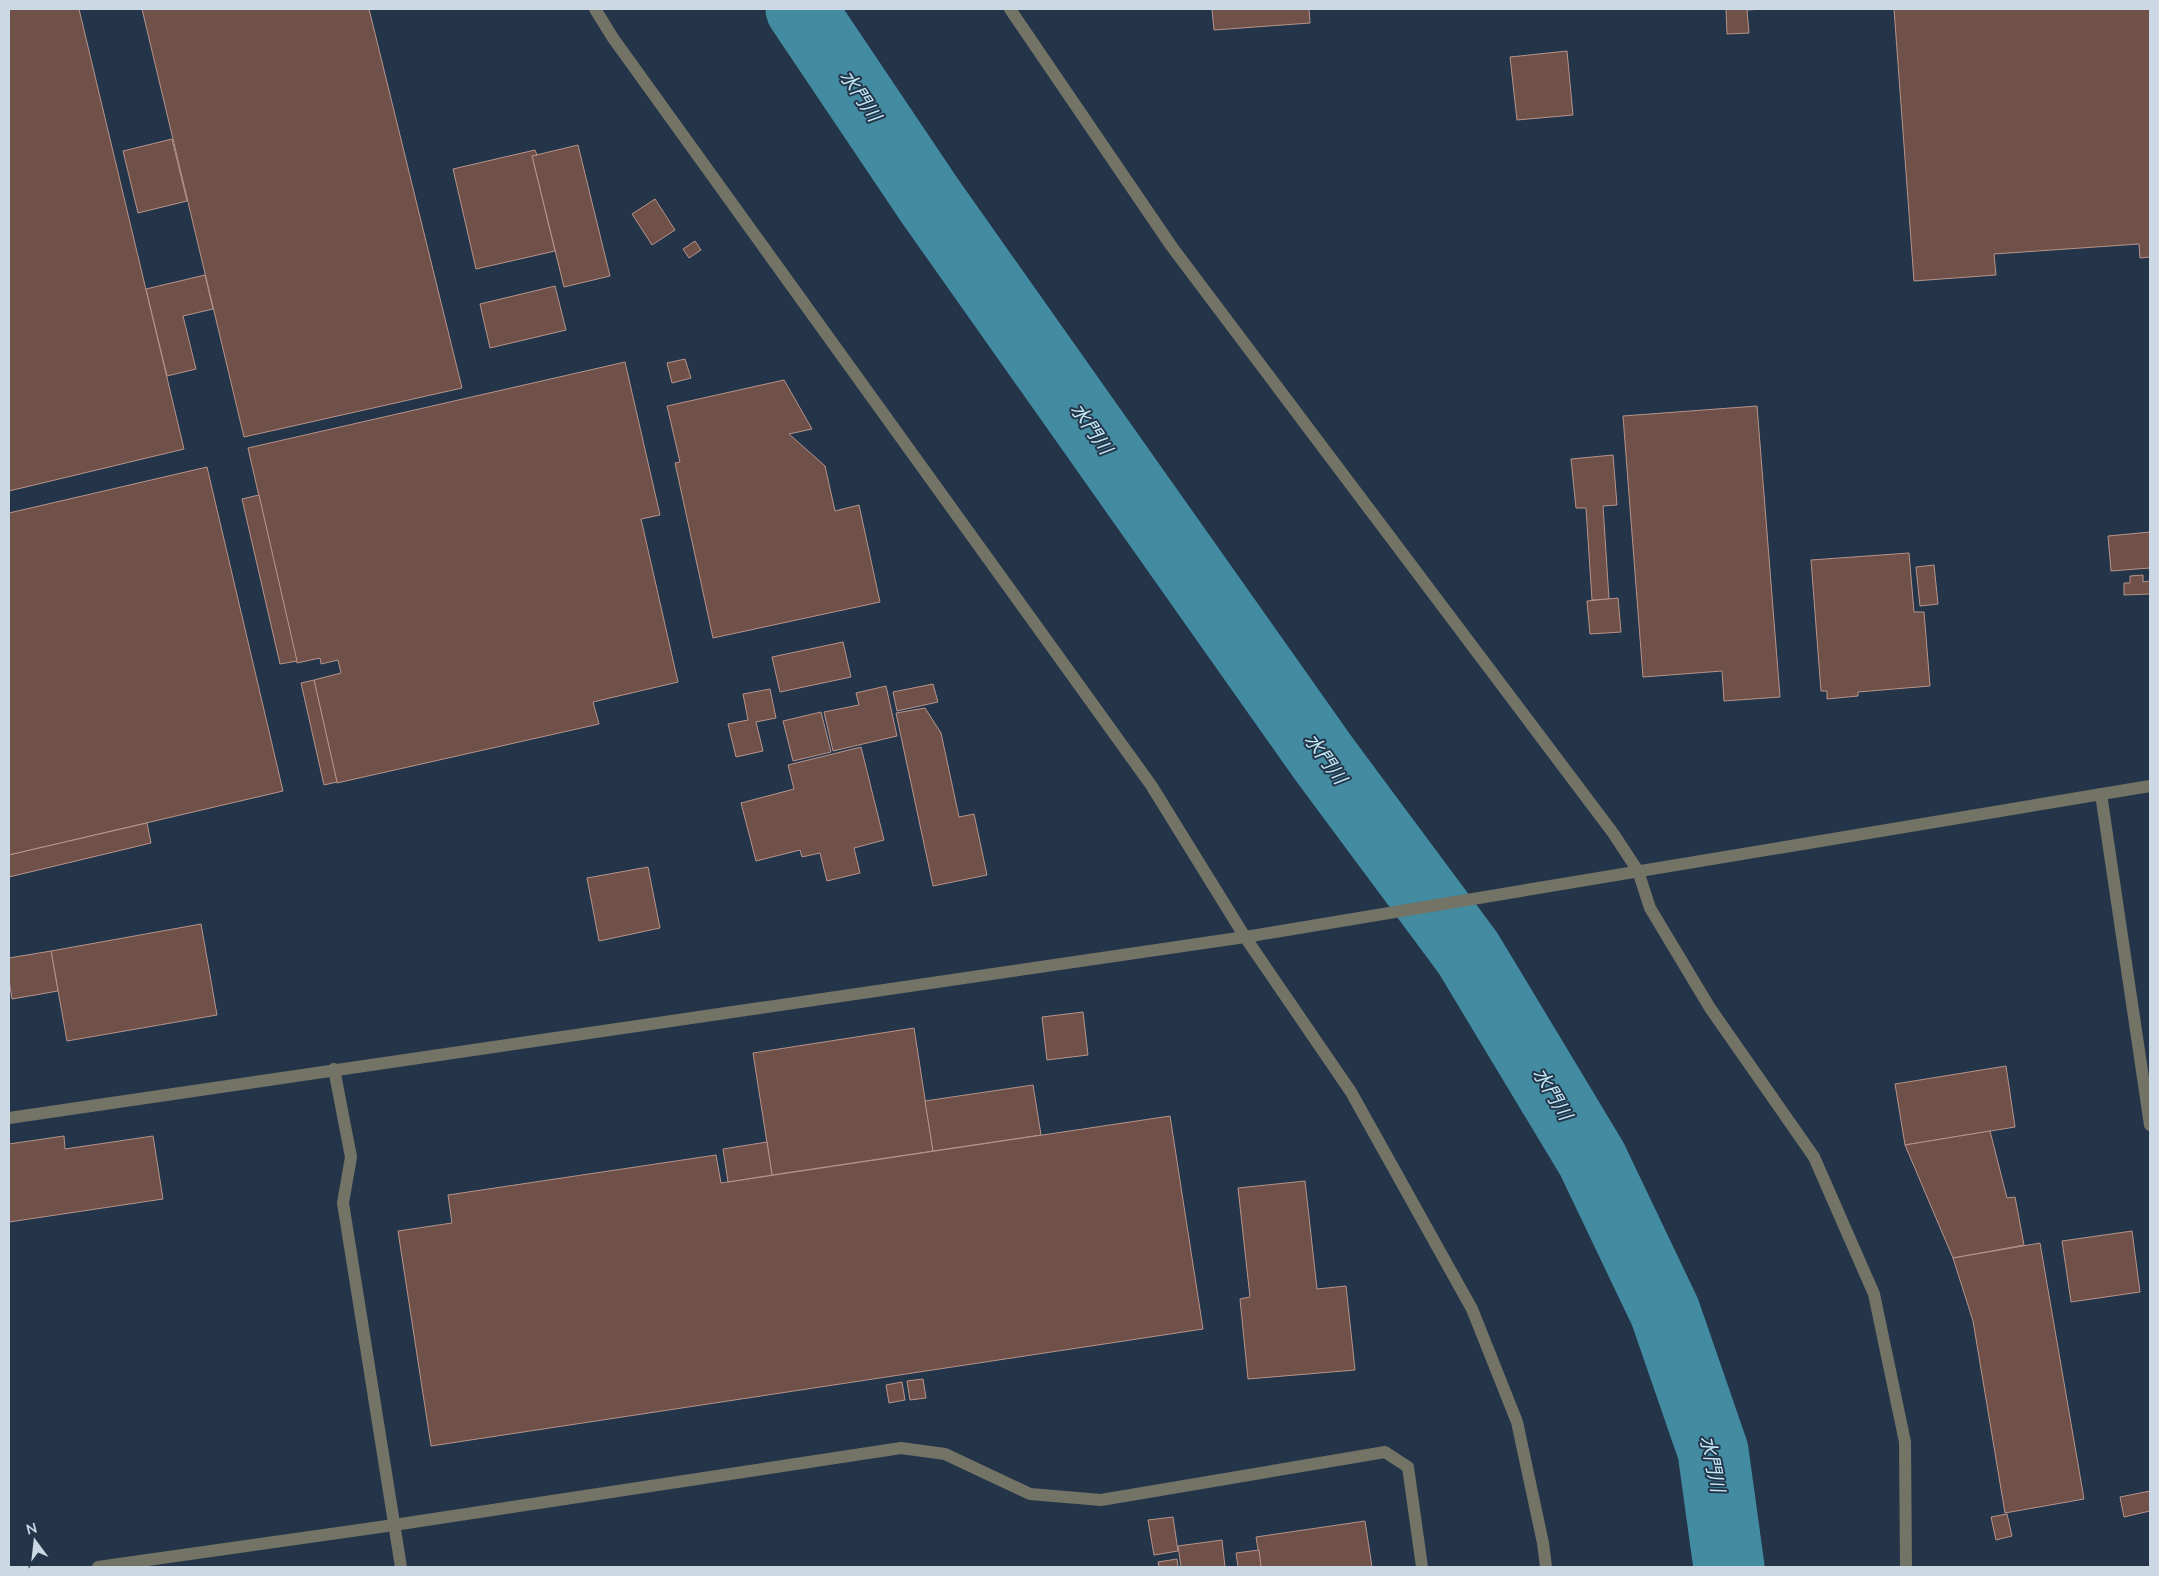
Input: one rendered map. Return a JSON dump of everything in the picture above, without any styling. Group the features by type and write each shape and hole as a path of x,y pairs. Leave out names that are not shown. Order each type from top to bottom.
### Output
{"street":[{"path":"595,9 613,38 1151,784 1245,937 1351,1092 1472,1309 1517,1422 1543,1544 1546,1567"},
{"path":"1010,9 1172,247 1613,834 1638,871 1650,908 1710,1008 1814,1157 1874,1294 1905,1442 1906,1567"},
{"path":"9,1118 1245,937 2150,786"},
{"path":"2101,794 2150,1125"},
{"path":"334,1069 351,1156 343,1203 401,1567"},
{"path":"98,1567 394,1525 901,1448 946,1454 1030,1494 1101,1500 1385,1452 1408,1467 1422,1567"}],"building":[{"path":"9,9 79,9 184,449 9,491"},
{"path":"142,9 369,9 462,388 244,437"},
{"path":"1212,9 1309,9 1310,23 1214,30"},
{"path":"1726,9 1765,9 1747,10 1749,33 1727,34"},
{"path":"1894,9 2150,9 2150,257 2140,258 2139,244 1994,254 1996,275 1914,281"},
{"path":"1567,51 1573,115 1517,120 1510,57"},
{"path":"172,139 187,201 138,213 123,151"},
{"path":"578,145 610,276 564,287 532,156"},
{"path":"535,150 537,155 532,156 555,251 476,269 453,169"},
{"path":"655,199 675,230 652,245 632,214"},
{"path":"695,241 701,250 689,258 683,249"},
{"path":"205,275 213,309 183,316 196,369 167,376 146,289"},
{"path":"555,286 566,330 490,348 480,304"},
{"path":"685,359 691,378 672,383 667,363"},
{"path":"625,362 660,515 641,519 678,682 593,702 599,724 337,783 314,680 341,673 338,660 321,664 320,658 297,663 248,448"},
{"path":"784,380 812,429 789,434 825,466 835,511 859,505 880,602 713,638 675,463 680,462 667,406"},
{"path":"1757,406 1780,697 1724,701 1722,671 1643,677 1623,416"},
{"path":"1613,455 1617,505 1603,506 1609,599 1592,600 1586,508 1576,508 1571,459"},
{"path":"207,467 283,791 9,855 9,513"},
{"path":"259,495 297,661 280,664 242,499"},
{"path":"2150,532 2150,568 2111,571 2108,536"},
{"path":"1909,553 1914,612 1924,612 1930,686 1858,692 1858,696 1827,699 1827,691 1821,691 1811,560"},
{"path":"1934,565 1938,604 1920,606 1916,567"},
{"path":"2143,575 2143,582 2150,581 2150,594 2124,595 2124,583 2130,583 2130,576"},
{"path":"1618,598 1621,632 1590,634 1587,601"},
{"path":"843,642 851,677 780,692 772,657"},
{"path":"314,680 337,782 324,785 301,683"},
{"path":"933,684 938,702 897,711 893,692"},
{"path":"886,686 897,736 833,751 824,712 859,705 856,693"},
{"path":"770,689 776,718 756,722 763,751 736,757 728,724 748,720 743,694"},
{"path":"925,708 941,733 959,817 974,814 987,875 933,886 896,713"},
{"path":"821,712 831,752 793,761 783,721"},
{"path":"861,747 884,840 854,848 860,873 827,881 820,853 802,857 800,850 756,861 741,803 794,789 788,765"},
{"path":"147,823 151,843 9,877 9,855"},
{"path":"648,867 660,928 599,941 587,878"},
{"path":"201,924 217,1015 67,1041 51,951"},
{"path":"51,951 58,991 12,999 9,980 9,958"},
{"path":"1083,1012 1088,1055 1047,1060 1042,1017"},
{"path":"914,1028 933,1151 772,1175 753,1053"},
{"path":"2006,1066 2015,1127 1905,1145 1895,1084"},
{"path":"1033,1085 1041,1135 933,1151 925,1101"},
{"path":"1170,1116 1203,1329 431,1446 398,1231 452,1223 448,1195 716,1155 721,1183"},
{"path":"1990,1131 2007,1198 2015,1197 2024,1245 1953,1258 1905,1145"},
{"path":"64,1136 65,1149 153,1136 163,1199 9,1222 9,1144"},
{"path":"767,1142 772,1175 728,1182 723,1149"},
{"path":"1305,1181 1317,1289 1346,1286 1355,1370 1248,1379 1240,1299 1250,1297 1238,1188"},
{"path":"2132,1231 2140,1292 2071,1302 2062,1241"},
{"path":"2040,1243 2084,1499 2005,1513 1973,1321 1953,1258"},
{"path":"923,1379 926,1398 910,1400 907,1381"},
{"path":"902,1382 905,1400 889,1403 886,1385"},
{"path":"2150,1491 2150,1511 2124,1517 2120,1497"},
{"path":"2007,1514 2012,1536 1996,1540 1991,1517"},
{"path":"1173,1517 1178,1551 1154,1555 1148,1520"},
{"path":"1365,1521 1372,1567 1261,1567 1256,1537"},
{"path":"1222,1540 1225,1567 1181,1567 1178,1546"},
{"path":"1259,1550 1261,1567 1238,1567 1236,1553"},
{"path":"1177,1559 1178,1567 1159,1567 1158,1562"}],"waterway":[{"name":"水門川","path":"801,9 930,201 1324,759 1468,953 1592,1159 1665,1312 1713,1451 1729,1567"}]}
